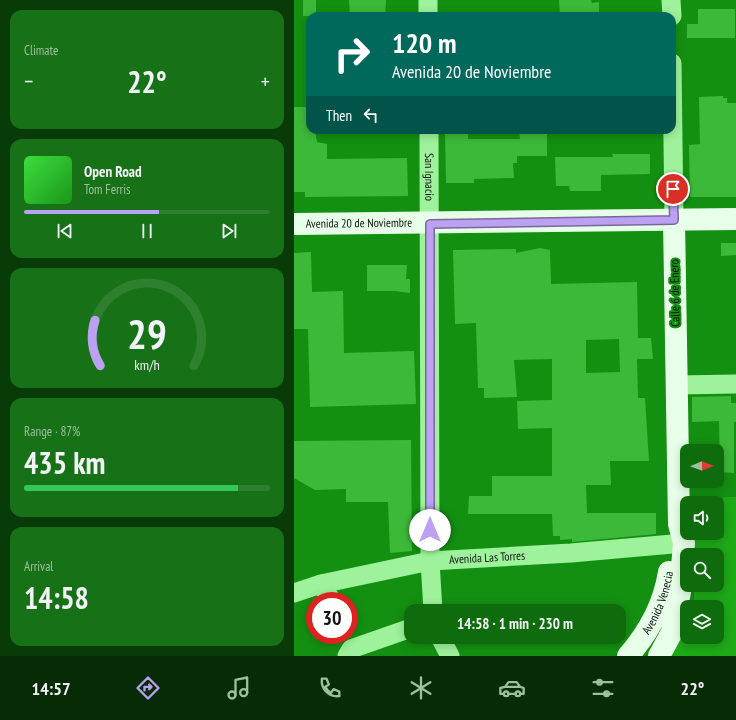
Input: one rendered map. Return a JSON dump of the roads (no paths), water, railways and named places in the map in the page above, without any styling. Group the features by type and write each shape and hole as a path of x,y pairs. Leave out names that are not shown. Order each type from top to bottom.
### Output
{"main road":[{"name":"Avenida 20 de Noviembre","path":"294,224 430,224 736,219"},
{"name":"Calle 6 de Enero","path":"674,220 679,537"},
{"name":"Avenida Venecia","path":"628,656 644,635 666,593 679,537"},
{"name":"Avenida Venecia","path":"659,656 672,632 681,581 679,537"}],"street":[{"path":"428,0 428,12"},
{"path":"671,0 672,12"},
{"name":"San Ignacio","path":"429,134 430,561 433,604"},
{"name":"Calle 6 de Enero","path":"673,134 674,220"},
{"path":"676,385 736,384"},
{"name":"Avenida Las Torres","path":"294,593 321,584 430,561 571,553 679,537"},
{"path":"321,584 326,592"},
{"path":"348,647 404,630"},
{"path":"444,644 450,656"}]}
